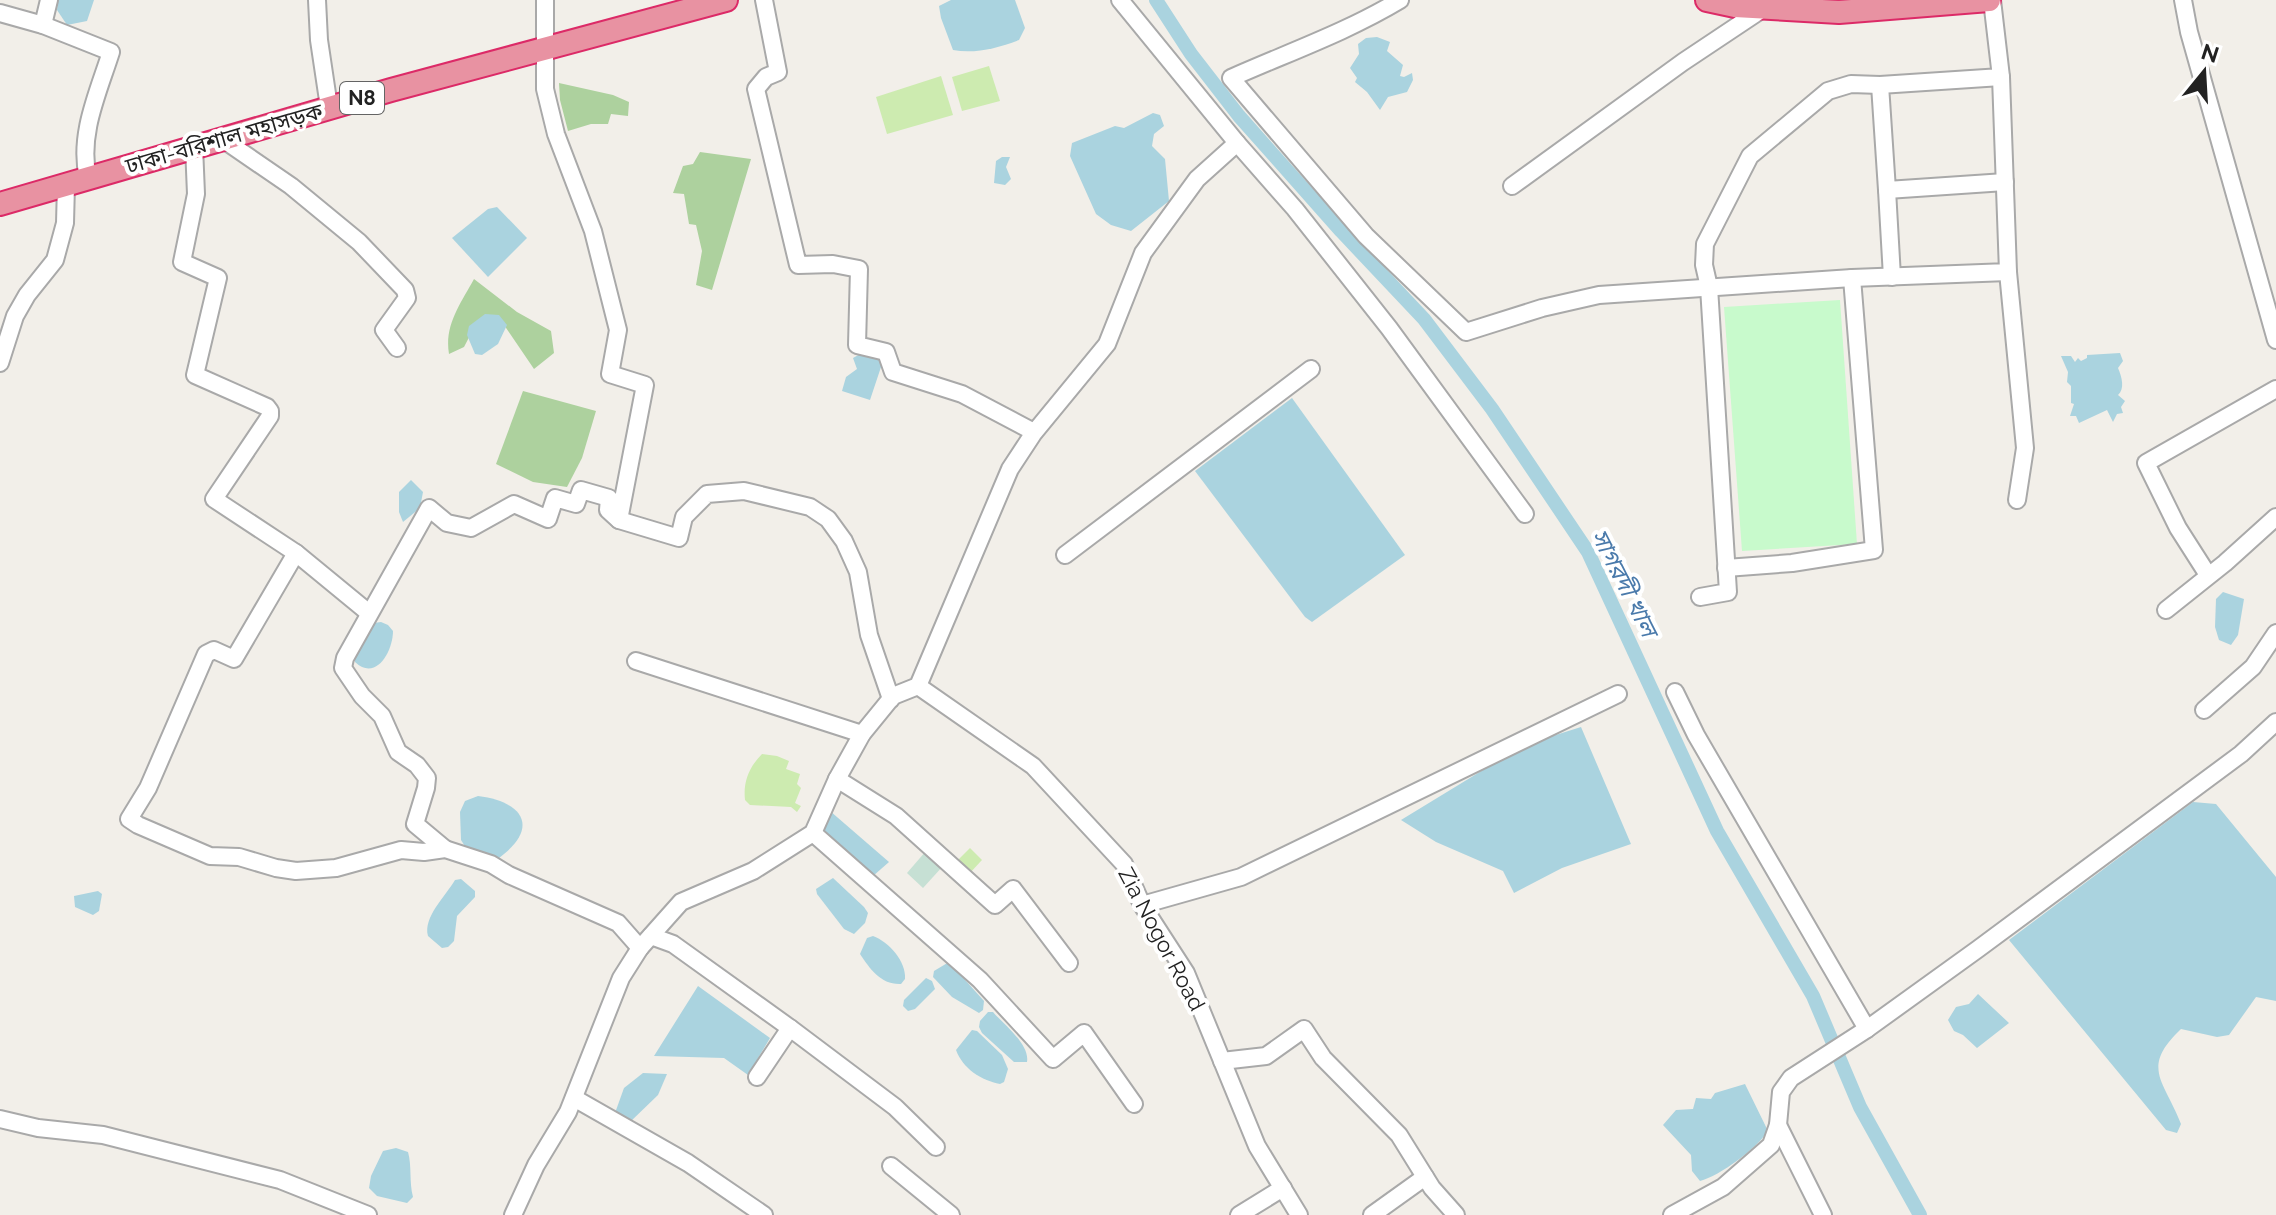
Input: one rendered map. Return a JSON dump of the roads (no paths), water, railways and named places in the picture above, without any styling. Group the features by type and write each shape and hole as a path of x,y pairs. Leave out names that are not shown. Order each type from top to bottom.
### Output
{"highway":[{"name":"ঢাকা-বরিশাল মহাসড়ক","path":"0,204 329,107 726,0"},
{"path":"1707,0 1764,8 1839,12 1990,0"}],"street":[{"path":"43,25 49,0"},
{"path":"317,0 319,40 329,107"},
{"path":"545,0 545,89 556,134 593,231 618,330 610,374 645,385 619,520"},
{"path":"764,0 778,72 766,77 756,89 798,265 833,264 859,269 857,345 886,352 893,372 962,394 1034,432"},
{"path":"1120,0 1295,209 1389,328 1525,514"},
{"path":"1400,0 1365,21 1314,40 1231,78 1366,236 1466,332 1542,308 1599,295 1852,278 2008,272"},
{"path":"1990,0 2001,77 2008,272 2025,448 2017,500"},
{"path":"2183,0 2189,32 2276,340"},
{"path":"1512,186 1674,68 1764,8"},
{"path":"0,13 43,25 111,52 85,137 84,158 88,178"},
{"path":"1700,597 1728,592 1705,244 1750,156 1828,91 1851,84 2001,77"},
{"path":"1880,85 1892,277"},
{"path":"221,138 291,186 359,242 405,290 407,298 384,330 397,348"},
{"path":"515,1214 536,1165 574,1098 621,978 645,942 681,902 753,871 813,833 837,779 862,734 891,699 918,686 1010,469 1034,432 1107,344 1143,253 1197,179 1237,143"},
{"path":"194,146 196,194 182,262 218,278 195,375 270,411 270,416 214,499 296,553 369,613"},
{"path":"1887,190 2005,182"},
{"path":"0,363 15,316 27,295 55,260 65,223 66,185"},
{"path":"1726,568 1792,563 1874,550 1852,278"},
{"path":"1065,555 1311,369"},
{"path":"2208,575 2178,528 2146,463 2276,389"},
{"path":"891,699 869,635 858,572 844,541 828,519 810,507 744,491 707,494 684,517 679,538 619,520 608,510 609,498 581,490 576,504 555,498 548,519 514,504 471,528 447,523 429,508 369,613 345,658 343,668 362,696 382,716 398,752 417,765 427,778 415,824 445,849 491,864 618,923 645,942 673,944 895,1107 936,1147"},
{"path":"2166,610 2276,517"},
{"path":"296,553 234,659 214,650 206,654 148,788 129,819 210,856 239,857 296,871 336,868 401,850 424,852 445,849"},
{"path":"2204,710 2253,667 2276,633"},
{"path":"636,661 862,734"},
{"name":"Zia Nogor Road","path":"918,686 1033,766 1124,864 1142,905 1186,973 1257,1146 1299,1215"},
{"path":"1675,692 1696,735 1863,1032"},
{"path":"1142,905 1241,877 1618,694"},
{"path":"1672,1215 1723,1187 1771,1145 1778,1125 1781,1092 1791,1078 1863,1032 2228,764 2276,722"},
{"path":"837,779 896,816 995,905 1013,889 1069,963"},
{"path":"813,833 980,980 1053,1059 1084,1033 1134,1104"},
{"path":"757,1077 790,1028"},
{"path":"1222,1061 1266,1056 1304,1029 1323,1058 1399,1135 1425,1177 1456,1215"},
{"path":"574,1098 688,1163 764,1215"},
{"path":"0,1119 38,1128 103,1135 280,1180 368,1215"},
{"path":"1778,1125 1823,1215"},
{"path":"891,1166 951,1215"},
{"path":"1372,1215 1425,1177"},
{"path":"1239,1215 1283,1188"}],"water":[{"path":"58,0 94,0 87,21 67,25 57,10"},
{"path":"951,0 1015,0 1025,28 1019,40 1003,46 978,51 953,50 939,6"},
{"path":"1377,37 1390,42 1387,51 1403,65 1400,76 1412,73 1413,80 1407,92 1388,97 1380,110 1355,82 1357,78 1350,68 1359,54 1358,44 1366,38"},
{"path":"1153,113 1160,115 1164,126 1154,134 1152,146 1165,159 1169,201 1131,231 1111,225 1096,214 1070,156 1072,143 1115,126 1124,128"},
{"path":"1010,157 1006,167 1011,179 1005,185 994,183 996,161"},
{"path":"497,207 527,238 488,277 452,238 488,209"},
{"path":"485,314 499,315 507,325 498,344 482,355 475,354 467,335 469,326"},
{"path":"862,353 884,358 870,400 842,391 846,377 857,369 853,358"},
{"path":"2120,353 2123,361 2118,368 2122,386 2118,395 2125,401 2121,407 2123,413 2117,414 2113,422 2107,410 2079,423 2076,416 2070,416 2074,404 2071,403 2071,386 2067,382 2068,372 2061,356 2071,356 2075,362 2078,358 2081,361 2087,358 2087,355"},
{"path":"1292,398 1405,555 1312,622 1305,617 1195,471"},
{"path":"411,480 423,492 420,508 403,522 399,512 399,492"},
{"path":"2223,592 2244,599 2238,635 2231,645 2219,640 2215,627 2216,599"},
{"path":"381,622 393,631 387,655 376,666 363,667 355,662 355,656 372,625"},
{"path":"1581,727 1631,844 1562,868 1514,893 1503,871 1436,842 1401,820 1524,745"},
{"path":"478,796 507,804 522,819 518,838 496,860 466,848 461,840 460,812 465,801"},
{"path":"2193,802 2216,804 2276,877 2276,1001 2256,997 2229,1035 2217,1037 2181,1029 2169,1042 2158,1065 2159,1075 2181,1124 2177,1133 2166,1130 2009,940"},
{"path":"830,811 889,862 873,876 821,829"},
{"path":"833,878 868,913 865,923 854,934 844,929 817,894 816,889"},
{"path":"461,879 475,891 475,897 457,916 454,941 442,948 428,936 427,929 436,907 455,880"},
{"path":"98,891 102,894 99,911 93,915 75,907 74,896"},
{"path":"873,936 890,947 900,959 905,972 901,984 882,979 860,954 867,938"},
{"path":"949,962 984,1001 983,1010 979,1013 952,997 933,977 934,971"},
{"path":"926,978 932,981 935,989 915,1009 908,1011 903,1006 904,1000"},
{"path":"698,986 770,1038 748,1075 724,1058 654,1056"},
{"path":"1978,994 2009,1023 1977,1048 1954,1031 1948,1020 1956,1007 1969,1004"},
{"path":"988,1012 993,1012 1015,1035 1024,1048 1027,1062 1014,1062 982,1033 980,1021"},
{"path":"972,1030 977,1031 1002,1055 1008,1069 1004,1082 1000,1084 986,1080 968,1068 959,1057 956,1050"},
{"path":"643,1073 667,1074 658,1095 629,1123 615,1113 624,1088"},
{"path":"1745,1084 1768,1131 1737,1160 1700,1181 1692,1171 1691,1155 1663,1125 1676,1110 1693,1109 1696,1098 1711,1099 1715,1093"},
{"path":"396,1148 408,1152 409,1157 413,1197 407,1203 377,1196 369,1188 383,1151"}],"waterway":[{"name":"সাগরদী খাল","path":"1156,0 1191,54 1239,116 1424,319 1492,409 1588,552 1717,831 1813,996 1860,1107 1920,1215"}]}
